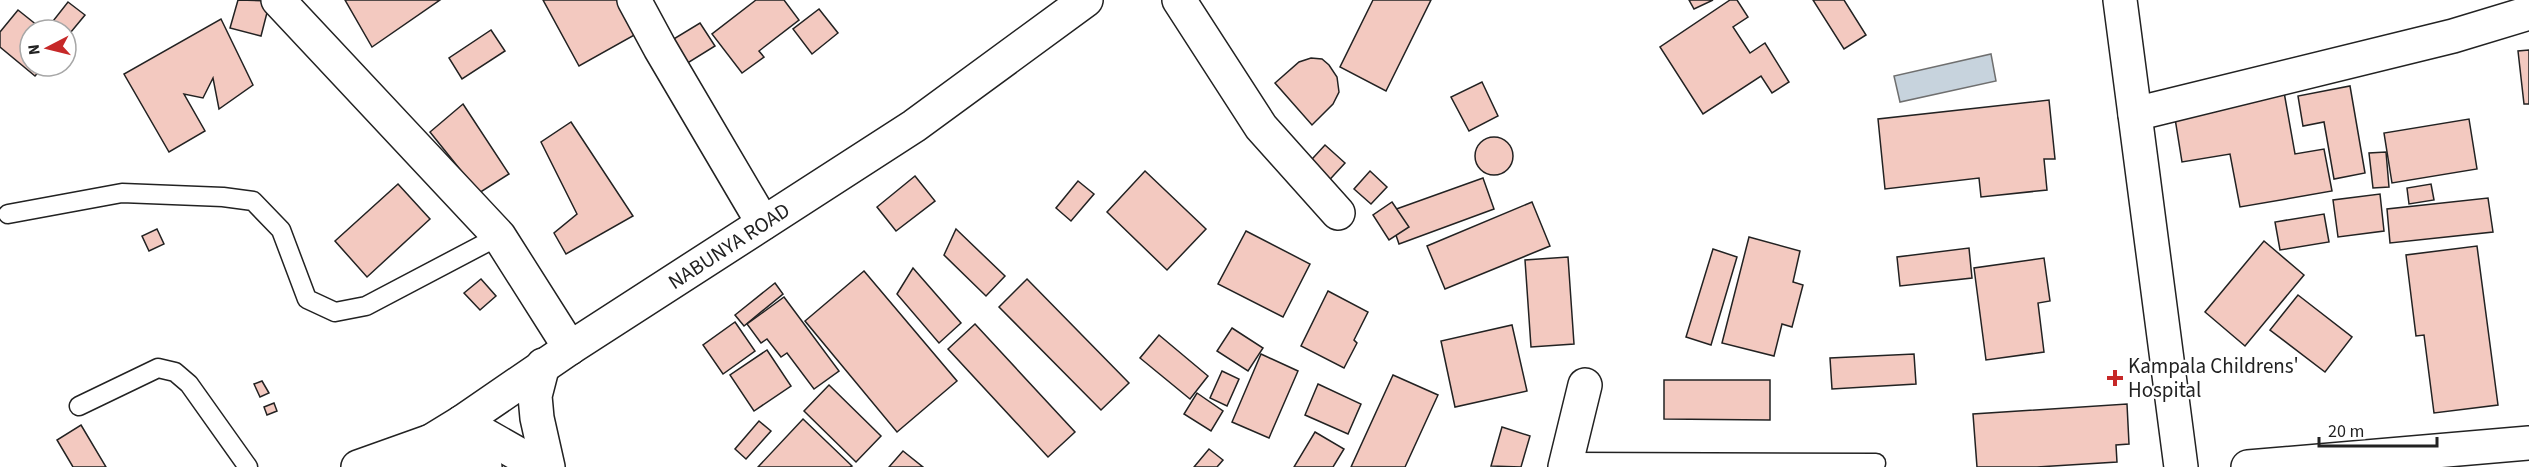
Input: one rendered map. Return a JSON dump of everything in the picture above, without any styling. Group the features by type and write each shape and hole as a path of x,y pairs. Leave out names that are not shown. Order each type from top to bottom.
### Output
{"street":[{"path":"278,0 499,236 570,348"},
{"path":"634,0 764,223"},
{"name":"NABUNYA ROAD","path":"377,463 435,454 462,422 543,365 914,126 1086,0"},
{"path":"1179,0 1261,127 1338,213"},
{"path":"2120,0 2181,467"},
{"path":"2135,114 2453,36 2529,14"},
{"path":"543,365 535,396 537,418 548,467"},
{"path":"1566,464 1585,385"},
{"path":"462,422 541,467"},
{"path":"2248,467 2529,443"},
{"path":"435,454 485,467"}],"lane":[{"path":"9,214 122,193 224,196 253,201 281,230 307,299 335,312 366,306 499,236"},
{"path":"79,406 158,368 175,372 189,384 248,467"},
{"path":"1566,464 1876,463"}],"shaded area":[{"path":"1991,54 1996,81 1900,102 1894,76"}],"building":[{"path":"238,0 270,1 261,36 230,28"},
{"path":"345,0 440,0 372,47"},
{"path":"543,0 620,0 638,33 579,66"},
{"path":"756,0 784,0 799,20 759,51 764,57 742,73 712,34"},
{"path":"1373,0 1431,0 1386,91 1340,67"},
{"path":"1689,0 1713,0 1694,9"},
{"path":"1730,0 1737,0 1748,17 1733,27 1750,53 1765,43 1789,82 1772,93 1761,76 1703,114 1660,47"},
{"path":"1813,0 1844,0 1866,35 1844,49"},
{"path":"68,2 85,15 78,23 78,18 55,18"},
{"path":"819,9 838,33 812,54 793,29"},
{"path":"18,10 28,18 18,18 18,62 0,47 0,32"},
{"path":"221,19 253,85 219,109 213,78 203,98 184,94 205,131 169,152 124,74"},
{"path":"700,23 715,46 686,64 672,40"},
{"path":"491,30 505,51 462,79 449,58"},
{"path":"2529,50 2529,104 2524,104 2518,51"},
{"path":"1311,58 1322,59 1329,65 1337,77 1339,92 1333,104 1312,125 1275,83 1299,62"},
{"path":"1482,82 1498,116 1469,131 1451,97"},
{"path":"2350,86 2365,173 2334,179 2324,122 2303,126 2298,96"},
{"path":"2284,92 2295,154 2324,149 2332,191 2240,207 2230,154 2182,162 2174,112"},
{"path":"2049,100 2055,159 2044,159 2047,190 1981,197 1979,178 1885,189 1878,119"},
{"path":"463,104 509,174 479,193 430,132"},
{"path":"2469,119 2477,169 2392,183 2384,133"},
{"path":"571,122 633,216 566,254 554,233 577,214 541,142"},
{"path":"1494,137 1507,143 1513,156 1507,169 1494,175 1481,169 1475,156 1481,143"},
{"path":"1325,145 1345,163 1322,188 1302,170"},
{"path":"2386,152 2389,187 2373,188 2369,153"},
{"path":"1145,171 1206,229 1167,270 1107,212"},
{"path":"1370,171 1387,187 1371,204 1354,189"},
{"path":"915,176 935,201 896,231 877,207"},
{"path":"1483,178 1494,209 1399,244 1388,212"},
{"path":"1078,181 1094,194 1071,221 1056,208"},
{"path":"398,184 430,219 367,277 335,241"},
{"path":"2431,184 2434,200 2409,204 2407,188"},
{"path":"2380,194 2384,231 2338,237 2333,200"},
{"path":"2488,198 2493,232 2390,243 2387,209"},
{"path":"1392,202 1409,227 1389,240 1373,215"},
{"path":"1532,202 1550,246 1445,289 1427,246"},
{"path":"2324,214 2329,242 2280,250 2275,222"},
{"path":"157,229 164,244 149,251 142,236"},
{"path":"956,229 1005,276 986,296 944,255"},
{"path":"1246,231 1310,264 1283,317 1218,284"},
{"path":"1749,237 1800,251 1793,282 1803,285 1792,327 1782,324 1774,356 1722,343"},
{"path":"2264,241 2304,275 2245,346 2205,312"},
{"path":"2477,246 2498,405 2434,413 2424,335 2416,336 2406,255"},
{"path":"1969,248 1972,278 1900,286 1897,257"},
{"path":"1713,249 1737,257 1711,345 1686,337"},
{"path":"1568,257 1574,344 1531,347 1525,260"},
{"path":"2044,258 2050,301 2038,303 2044,352 1986,360 1974,268"},
{"path":"913,268 961,323 939,343 897,294"},
{"path":"864,271 957,381 897,432 805,321"},
{"path":"481,279 496,296 480,310 464,293"},
{"path":"1027,279 1129,383 1101,410 999,307"},
{"path":"775,283 783,294 744,326 735,315"},
{"path":"1328,291 1368,312 1354,340 1357,343 1344,368 1301,346"},
{"path":"2298,295 2352,337 2325,372 2270,330"},
{"path":"784,297 839,371 814,389 787,353 781,357 767,339 761,343 747,324"},
{"path":"735,322 755,351 723,374 703,345"},
{"path":"975,324 1075,432 1048,457 948,349"},
{"path":"1512,325 1527,391 1455,407 1441,341"},
{"path":"1232,328 1263,348 1248,371 1217,351"},
{"path":"1159,335 1208,376 1190,399 1140,358"},
{"path":"767,350 791,386 754,411 730,375"},
{"path":"1261,354 1298,371 1269,438 1232,422"},
{"path":"1914,354 1916,384 1832,389 1830,358"},
{"path":"1222,371 1239,379 1227,406 1210,398"},
{"path":"1393,375 1438,395 1405,467 1351,467"},
{"path":"1664,380 1770,380 1770,420 1664,419"},
{"path":"262,381 269,393 260,397 254,384"},
{"path":"1318,384 1361,404 1348,434 1305,415"},
{"path":"829,385 881,436 856,462 804,411"},
{"path":"1197,393 1223,411 1211,431 1184,414"},
{"path":"274,403 277,411 267,415 264,407"},
{"path":"2127,404 2129,444 2116,445 2117,462 2037,467 1977,467 1973,414"},
{"path":"803,419 852,466 758,467"},
{"path":"759,421 771,431 746,459 735,449"},
{"path":"81,425 106,467 73,467 57,440"},
{"path":"1502,427 1530,436 1521,467 1491,466"},
{"path":"1315,432 1344,449 1333,467 1294,467"},
{"path":"1209,449 1223,460 1217,467 1194,467"},
{"path":"903,451 923,467 889,467"}],"place":[{"name":"Kampala Childrens' Hospital","path":"2115,378"}]}
